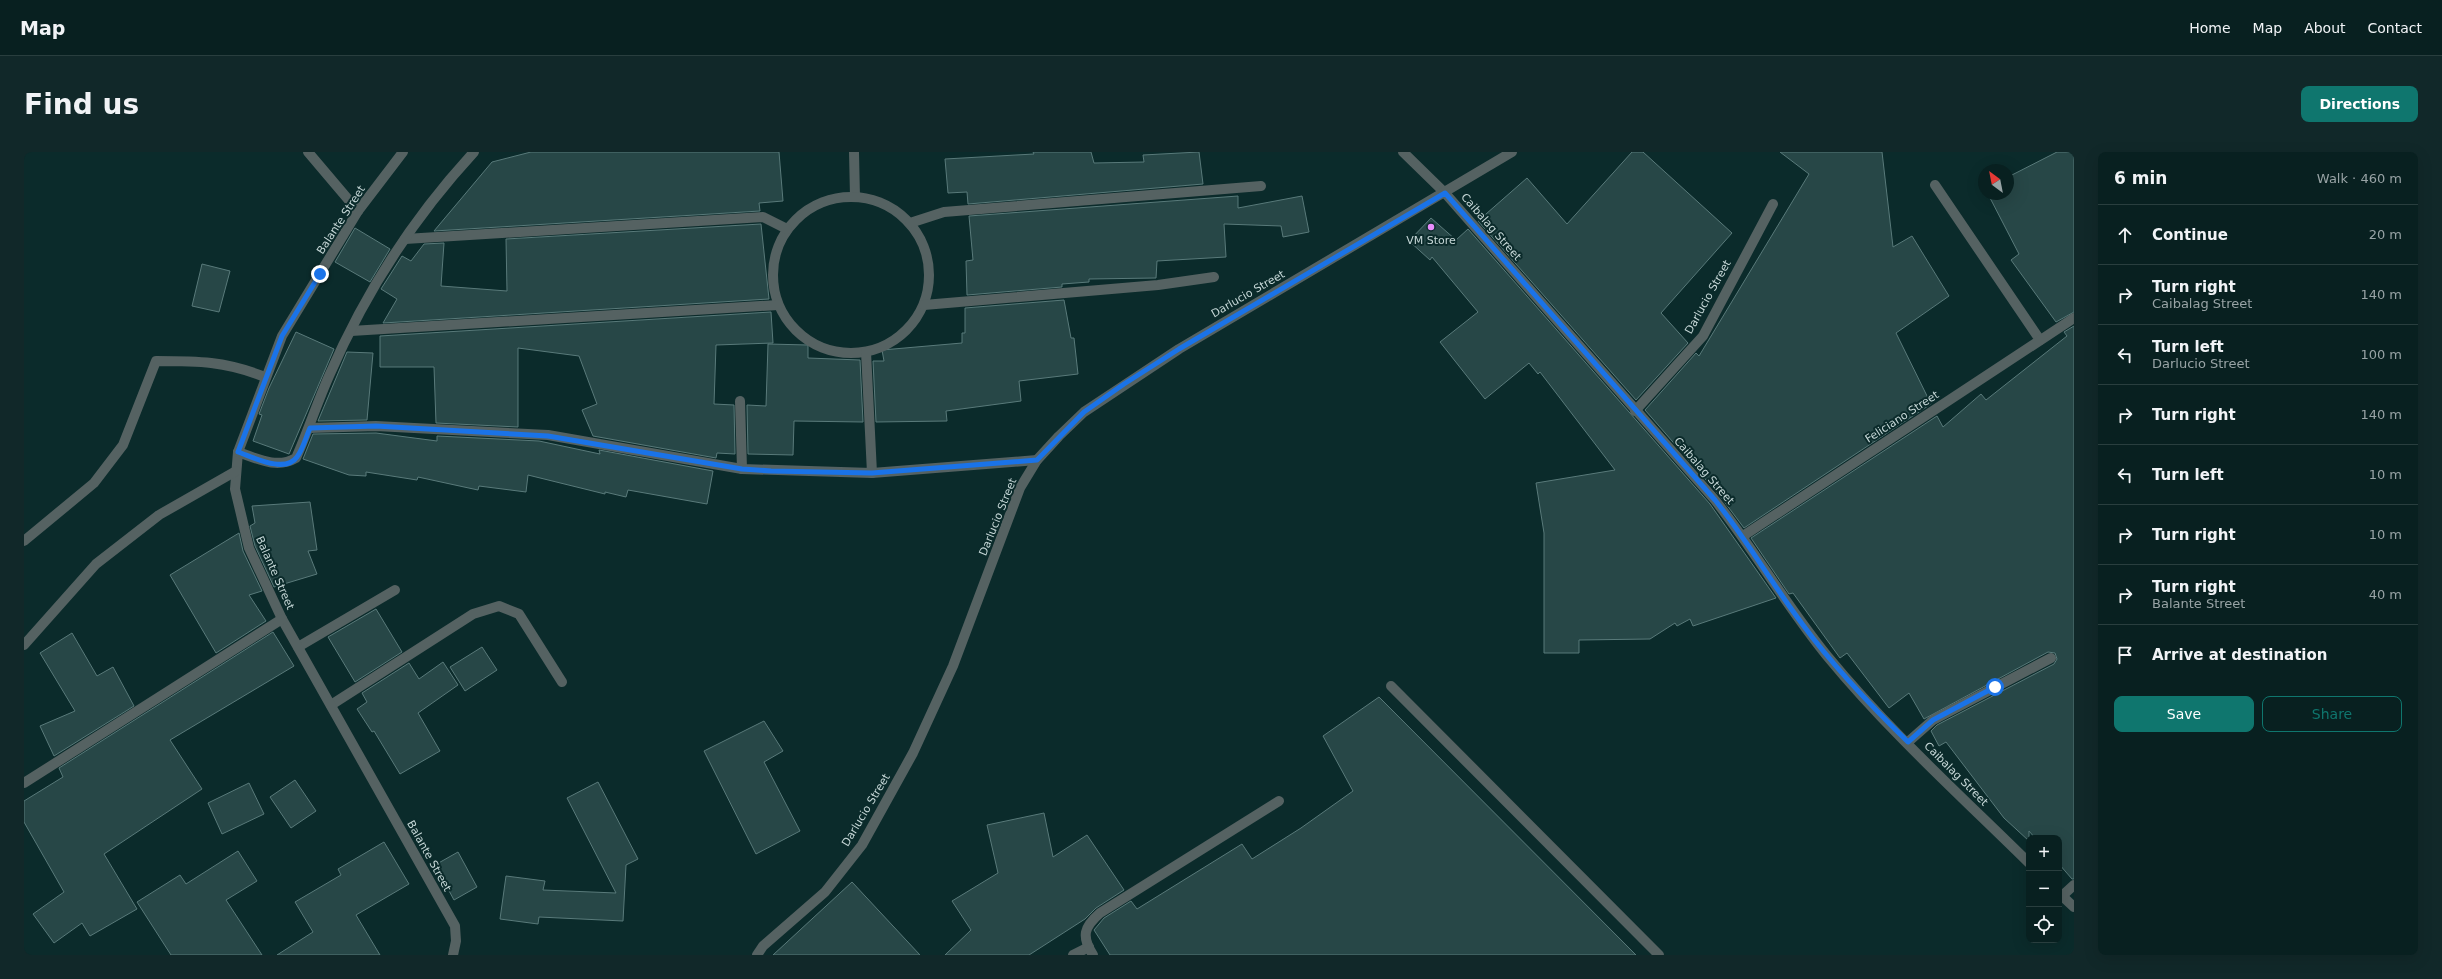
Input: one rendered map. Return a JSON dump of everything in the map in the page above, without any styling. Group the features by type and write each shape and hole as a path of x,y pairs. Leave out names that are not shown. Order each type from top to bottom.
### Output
{"street":[{"path":"308,152 358,211"},
{"name":"Balante Street","path":"403,152 358,211 282,336 264,377 238,452 235,489 249,548 282,618 455,926 456,941 453,955"},
{"path":"238,452 263,460 286,464 296,458 310,428 329,376 351,331 405,240 449,180 474,152"},
{"path":"854,152 855,196"},
{"name":"Caibalag Street","path":"1403,152 1445,193 1635,411 1715,500 1743,536 1802,624 1860,695 2026,860"},
{"name":"Darlucio Street","path":"757,955 763,946 825,892 862,845 913,753 953,666 1020,488 1037,460 1084,412 1124,384 1179,349 1512,152"},
{"path":"1935,185 2040,340"},
{"path":"910,223 944,212 1261,186"},
{"path":"855,196 876,200 895,209 910,223 922,241 929,262 929,284 924,305 910,326 890,343 866,352 839,353 813,344 792,328 778,305 773,286 773,266 778,247 787,229 800,215 817,205 836,198 855,196"},
{"name":"Darlucio Street","path":"1635,411 1703,336 1773,204"},
{"path":"405,240 763,218 787,229"},
{"path":"924,305 1158,285 1214,277"},
{"path":"351,331 778,305"},
{"name":"Feliciano Street","path":"1743,536 2074,318"},
{"path":"866,352 872,473"},
{"path":"24,541 94,483 123,445 156,361 204,361 240,367 264,377"},
{"path":"740,401 742,469"},
{"path":"310,428 376,426 548,436 742,469 872,473 1037,460"},
{"path":"24,645 96,564 159,515 236,471"},
{"path":"298,647 395,590"},
{"path":"331,705 473,614 499,606 519,614 562,682"},
{"path":"24,783 282,618"},
{"path":"1908,742 1933,720 2052,658"},
{"path":"1392,686 1659,955"},
{"path":"1073,955 1091,951 1086,935 1088,924 1100,913 1280,801"},
{"path":"2062,894 2074,885"},
{"path":"2062,896 2074,907"}],"building":[{"path":"531,152 779,152 783,201 759,203 760,211 434,231 492,162"},
{"path":"1033,152 1091,152 1094,163 1144,162 1143,155 1199,152 1203,184 968,204 967,192 948,193 945,159 1034,154"},
{"path":"1632,152 1643,152 1732,233 1661,313 1688,343 1636,400 1478,221 1527,178 1567,224"},
{"path":"1780,152 1882,152 1893,247 1912,236 1949,296 1896,333 1931,404 1744,528 1720,496 1645,410 1696,353 1699,356 1809,174"},
{"path":"2057,152 2074,152 2074,312 2056,322 2011,260 2019,254 1991,200 2014,200 2014,174"},
{"path":"1238,196 1238,208 1302,196 1309,232 1283,237 1281,226 1224,224 1226,257 1157,261 1156,278 1089,279 1089,282 1062,284 1062,287 967,295 966,261 973,260 969,216"},
{"path":"1431,218 1456,240 1468,229 1710,504 1776,598 1693,626 1690,619 1677,626 1675,623 1650,639 1579,640 1579,653 1544,653 1544,533 1536,483 1615,470 1540,372 1538,374 1529,363 1485,399 1440,342 1478,312 1432,257 1430,260 1409,241"},
{"path":"761,224 769,299 383,323 397,299 381,289 402,256 411,261 424,244 444,243 441,286 507,291 506,239"},
{"path":"355,228 390,249 370,282 335,262"},
{"path":"202,264 230,271 219,312 192,306"},
{"path":"1064,300 1071,338 1074,338 1078,374 1019,381 1021,401 946,411 947,421 876,422 873,361 884,361 882,350 962,343 962,333 965,333 965,308"},
{"path":"771,312 773,343 716,345 714,404 734,405 735,454 717,453 716,458 593,436 582,410 597,404 579,356 518,348 518,427 436,423 434,367 380,367 380,336"},
{"path":"2074,326 2074,879 2072,879 2062,867 2062,835 2032,835 2029,831 2029,835 2026,835 2026,838 2004,818 1946,742 1939,746 1931,731 1937,725 2054,664 2057,659 2055,653 2048,652 1924,719 1909,693 1889,708 1847,653 1840,658 1793,593 1789,594 1751,538 1937,416 1943,427 1981,394 1986,400 2067,336 2064,332"},
{"path":"296,332 334,349 289,454 253,441 262,415 259,414 269,388"},
{"path":"768,344 808,345 808,358 860,360 863,422 794,421 793,455 748,454 747,405 766,406"},
{"path":"347,352 373,353 367,420 318,421"},
{"path":"376,433 437,441 437,436 539,441 600,454 599,450 713,471 707,504 628,490 626,497 605,492 605,494 528,475 526,492 479,486 478,490 418,477 417,480 366,472 366,476 349,475 303,459 313,434"},
{"path":"310,502 317,550 308,551 317,574 274,587 255,546 250,526 255,523 252,506"},
{"path":"239,533 243,551 262,591 249,595 266,621 216,653 170,575"},
{"path":"376,609 402,652 355,682 328,637"},
{"path":"273,632 294,666 170,740 202,789 104,854 137,909 90,936 82,923 54,943 33,914 64,892 24,822 24,801 63,777 59,768"},
{"path":"72,633 97,676 113,667 134,706 54,756 40,726 75,711 40,653"},
{"path":"482,647 497,670 465,691 450,667"},
{"path":"443,662 458,685 418,713 440,751 400,774 374,731 372,732 357,709 367,702 362,693 409,663 419,679"},
{"path":"1379,697 1636,955 1110,955 1094,930 1104,918 1131,901 1137,909 1242,844 1252,859 1301,828 1353,791 1323,736"},
{"path":"764,721 783,751 764,762 800,831 756,854 704,751"},
{"path":"295,780 316,811 291,828 270,797"},
{"path":"598,782 638,859 626,865 623,921 539,917 538,924 500,919 506,876 545,881 543,890 616,893 567,798"},
{"path":"249,783 264,814 222,834 208,803"},
{"path":"1044,813 1053,857 1087,835 1124,890 1096,908 1085,919 1029,955 945,955 971,930 952,901 998,873 987,825"},
{"path":"384,842 409,884 356,915 380,955 277,955 313,932 295,902 341,875 338,869"},
{"path":"238,851 257,881 226,900 262,955 171,955 137,902 180,875 186,884"},
{"path":"458,852 477,887 454,900 435,865"},
{"path":"852,882 920,955 773,955"}],"place":[{"name":"VM Store","path":"1431,227"}],"route":[{"path":"320,274 282,336 264,377 238,452 275,464 286,464 296,458 310,428 376,426 548,436 742,469 872,473 1037,460 1084,412 1124,384 1179,349 1445,193 1635,411 1715,500 1743,536 1802,624 1827,656 1860,695 1908,742 1933,720 1958,705 1995,687"}]}
